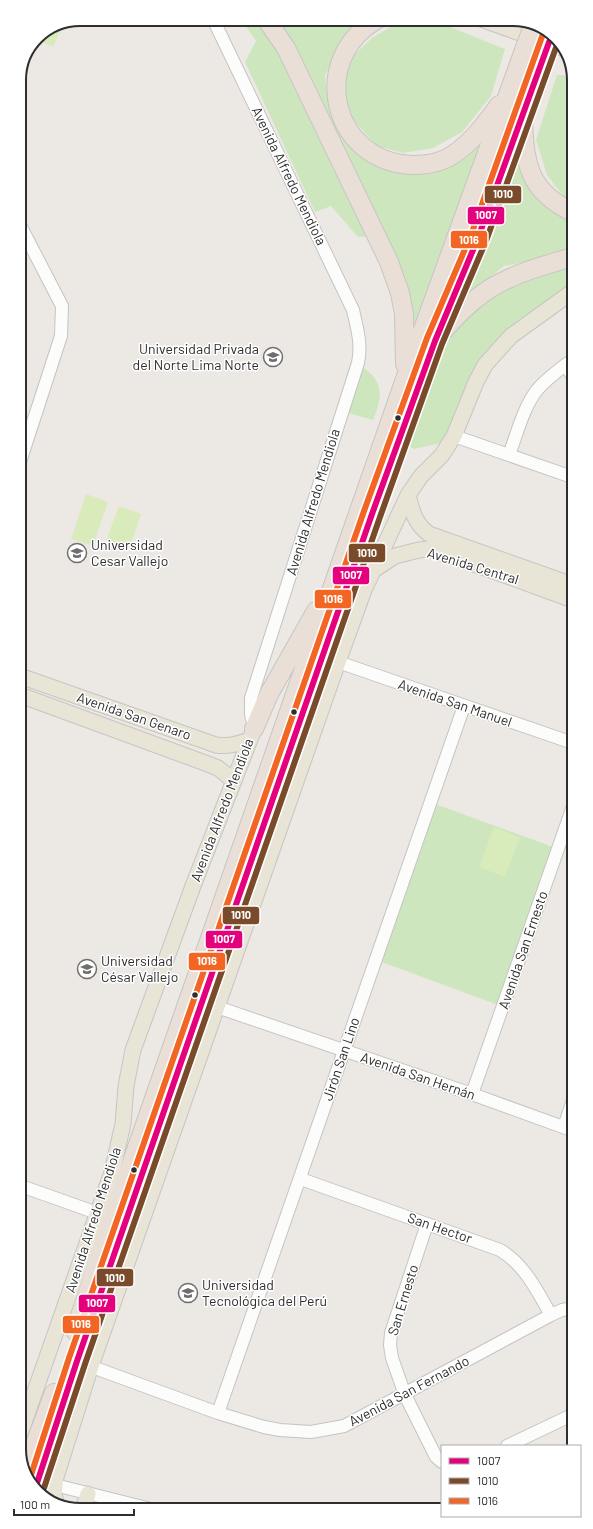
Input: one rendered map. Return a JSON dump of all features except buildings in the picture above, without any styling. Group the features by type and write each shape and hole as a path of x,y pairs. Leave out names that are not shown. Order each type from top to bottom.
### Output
{"highway":[{"path":"271,26 286,48 389,262 400,293 404,314 406,336 405,379"},
{"path":"369,26 358,34 347,48 336,79 336,96 340,113 347,129 359,143 372,153 387,160 398,163 420,165 437,162 453,155 464,146 486,122 510,90"},
{"path":"28,1463 333,583 532,30"},
{"path":"37,1483 84,1364 203,998 286,764 372,514 435,341 478,238 550,40"},
{"path":"523,111 524,148 531,173 545,195 556,204 567,210"},
{"path":"435,341 472,301 484,292 506,279 567,259"},
{"path":"251,735 269,694 305,628 333,583"}],"main road":[{"path":"501,26 554,45"},
{"path":"55,1497 56,1477 84,1364 217,1007 364,590 408,495 421,476 442,455 454,436 476,382 485,365 511,336 567,296"},
{"name":"Avenida Central","path":"408,495 414,516 422,529 429,534 567,597"},
{"name":"Avenida Central","path":"374,569 395,556 429,549 567,583"},
{"name":"Avenida San Genaro","path":"26,678 216,745 234,745 251,735"},
{"name":"Avenida San Genaro","path":"26,697 218,768 234,781"},
{"path":"80,716 86,699"},
{"name":"Avenida Alfredo Mendiola","path":"26,1417 112,1172 123,1124 126,1086 133,1050 193,886 251,735"},
{"path":"85,1503 88,1494"}],"street":[{"name":"Avenida Alfredo Mendiola","path":"217,26 353,310 360,342 358,363 251,698 251,735"},
{"path":"26,237 62,306 61,336 26,444"},
{"path":"509,455 525,412 533,396 544,383 567,369"},
{"path":"454,436 567,475"},
{"name":"Avenida San Manuel","path":"338,662 567,741"},
{"name":"Jirón San Lino","path":"218,1412 301,1179 344,1050 464,706"},
{"name":"Avenida San Ernesto","path":"472,1094 567,823"},
{"name":"Avenida San Hernán","path":"217,1007 472,1094 567,1128"},
{"name":"San Hector","path":"301,1179 490,1245 510,1256 526,1273 551,1316"},
{"path":"26,1188 97,1213"},
{"name":"San Ernesto","path":"427,1224 391,1333 390,1345 392,1358 405,1395 436,1457 441,1461"},
{"name":"Avenida San Fernando","path":"84,1364 264,1427 280,1430 311,1432 344,1426 405,1395 562,1310 567,1309"},
{"path":"509,1445 567,1417"},
{"path":"55,1485 126,1503"}],"green space":[{"path":"246,26 264,26 277,44 371,236 358,237 331,206 315,212 245,62 256,41"},
{"path":"280,26 354,26 339,44 325,76 328,100 346,143 371,162 407,173 450,167 480,145 413,337 405,283 378,219"},
{"path":"392,26 448,26 505,49 491,96 462,132 433,148 403,153 377,146 354,121 342,90 353,56 372,38"},
{"path":"60,30 53,47 42,42"},
{"path":"557,75 567,76 567,198 564,197 547,175 536,140"},
{"path":"518,161 531,185 567,212 567,255 504,266 462,300"},
{"path":"567,265 567,290 503,335 486,351 450,435 441,443 414,449 408,446 450,335 470,311 505,284"},
{"path":"361,366 374,377 378,383 380,396 379,404 373,420 345,412"},
{"path":"86,494 108,502 93,546 71,539"},
{"path":"119,506 141,514 129,550 106,541"},
{"path":"435,804 553,847 498,1005 379,961"},
{"path":"494,827 520,837 505,877 479,867"}],"transit line":[{"name":"1016","path":"32,1473 69,1358 364,511 427,338 471,235 543,35"},
{"name":"1007","path":"37,1482 77,1361 372,514 435,341 478,238 550,41"},
{"name":"1010","path":"44,1488 85,1364 380,517 442,344 486,241 556,47"}],"place":[{"name":"Universidad Privada del Norte Lima Norte","path":"273,357"},
{"name":"Universidad Cesar Vallejo","path":"77,553"},
{"name":"Universidad César Vallejo","path":"87,969"},
{"name":"Universidad Tecnológica del Perú","path":"188,1293"}]}
